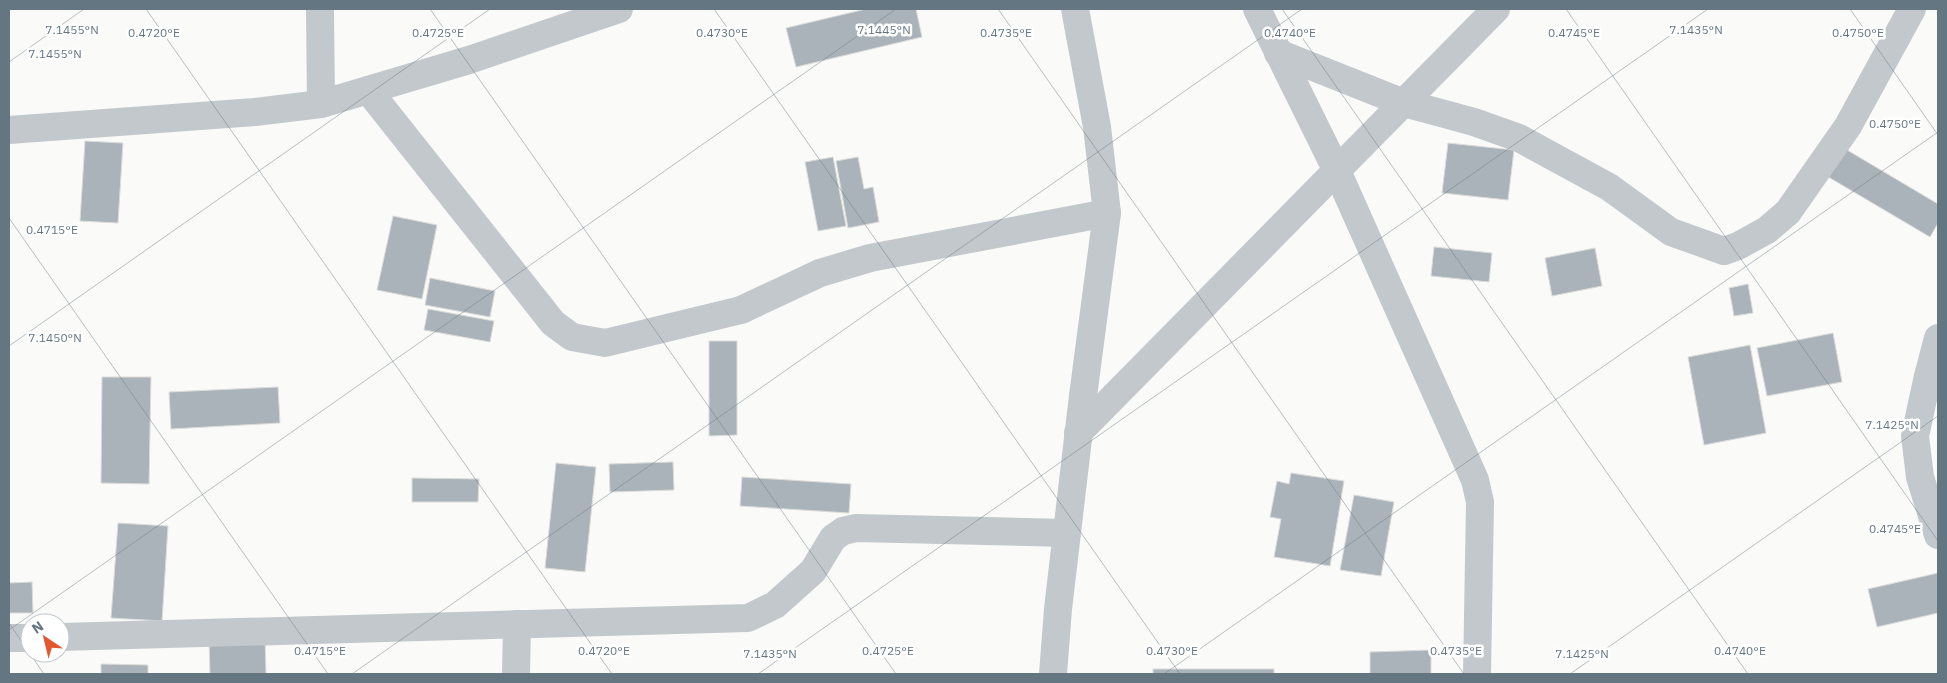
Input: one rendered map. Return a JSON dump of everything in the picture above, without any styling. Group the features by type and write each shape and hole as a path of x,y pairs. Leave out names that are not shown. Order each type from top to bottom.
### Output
{"street":[{"path":"320,9 322,104"},
{"path":"9,130 245,112 322,104 469,60 619,9"},
{"path":"1053,674 1078,433 1107,213 1098,127 1075,9"},
{"path":"1257,9 1337,171 1475,480 1480,502 1477,674"},
{"path":"1078,433 1496,9"},
{"path":"1278,53 1404,103 1474,122 1519,138 1609,187 1671,232 1724,251 1738,246 1767,230 1788,212 1848,126 1912,9"},
{"path":"368,90 553,323 572,337 605,343 741,310 820,273 870,258 1107,213"},
{"path":"1938,338 1915,436 1920,477 1938,535"},
{"path":"70,637 748,618 775,605 813,571 833,538 843,531 856,528 1067,533"},
{"path":"516,674 517,624"}],"building":[{"path":"866,9 916,9 922,37 796,67 786,28"},
{"path":"85,141 123,143 118,223 80,221"},
{"path":"1448,143 1514,150 1508,200 1442,193"},
{"path":"1842,147 1938,204 1938,223 1930,237 1825,175"},
{"path":"833,157 846,226 818,231 805,162"},
{"path":"858,157 864,189 873,187 879,222 848,228 836,161"},
{"path":"393,216 437,225 422,299 377,290"},
{"path":"1434,247 1492,253 1489,282 1431,276"},
{"path":"1595,248 1602,286 1552,296 1545,258"},
{"path":"430,278 495,291 490,317 425,305"},
{"path":"1748,284 1753,313 1734,316 1729,288"},
{"path":"428,309 494,321 490,342 424,330"},
{"path":"1833,333 1842,382 1767,396 1757,348"},
{"path":"709,341 737,341 737,435 709,436"},
{"path":"1750,345 1766,433 1704,445 1688,357"},
{"path":"102,377 151,377 149,484 101,483"},
{"path":"278,387 280,423 171,429 169,392"},
{"path":"673,462 674,490 610,492 609,464"},
{"path":"556,463 596,467 585,572 545,568"},
{"path":"1291,473 1344,481 1330,566 1274,557 1281,519 1270,517 1277,481 1289,484"},
{"path":"742,477 851,484 849,513 740,506"},
{"path":"412,478 479,479 478,502 412,502"},
{"path":"1354,495 1394,502 1381,576 1340,570"},
{"path":"118,523 168,526 162,621 111,618"},
{"path":"1938,573 1938,613 1877,627 1868,589"},
{"path":"32,582 33,613 9,613 9,583"},
{"path":"265,636 266,674 210,674 209,639"},
{"path":"1431,650 1431,674 1370,674 1370,652"},
{"path":"101,664 148,665 148,674 101,674"},
{"path":"1153,669 1274,669 1274,674 1153,674"}]}
